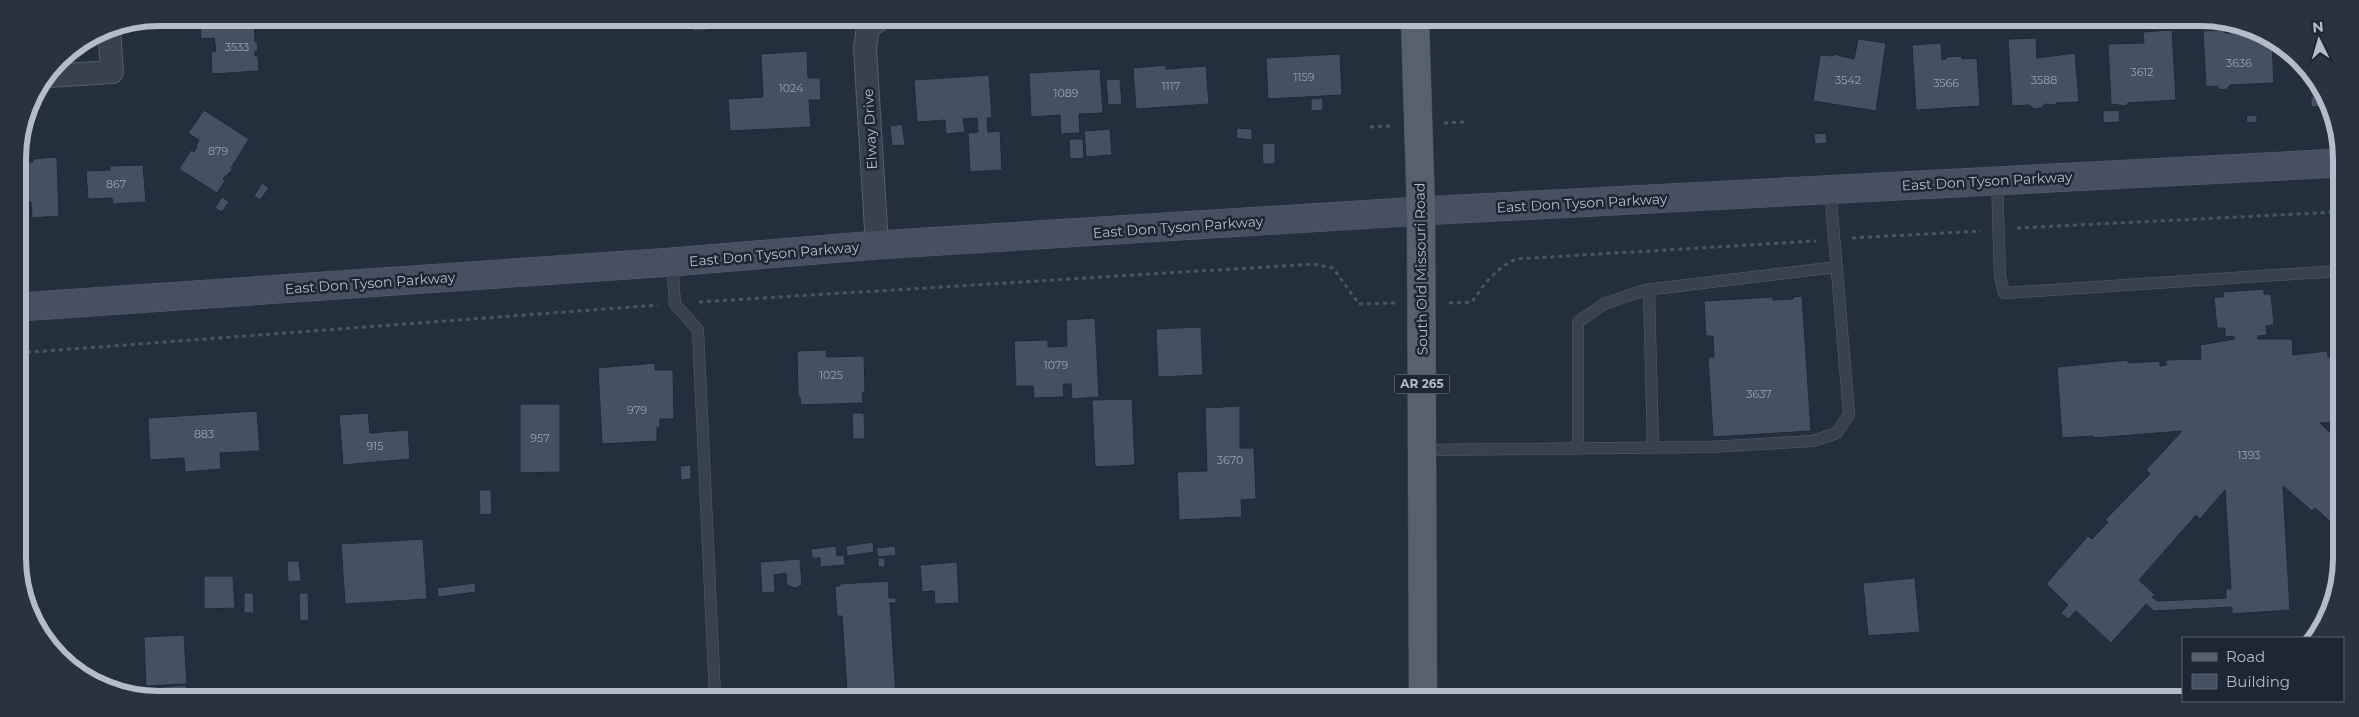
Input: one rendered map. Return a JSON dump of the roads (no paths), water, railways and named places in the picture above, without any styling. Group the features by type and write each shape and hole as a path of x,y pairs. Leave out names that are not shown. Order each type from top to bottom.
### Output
{"main road":[{"name":"South Old Missouri Road","path":"1416,26 1421,211 1423,690"},
{"name":"East Don Tyson Parkway","path":"27,305 672,262 877,245 1421,211 2333,163"}],"street":[{"name":"Elway Drive","path":"869,27 865,48 877,245"},
{"path":"56,75 112,72 109,36"}],"lane":[{"path":"1997,181 2000,276 2004,292 2333,271"},
{"path":"1422,450 1653,448 1812,441 1837,433 1849,414 1830,189"},
{"path":"672,262 674,304 698,330 715,691"},
{"path":"1578,448 1578,322 1604,304 1649,290 1837,267"},
{"path":"1649,290 1653,448"}]}
